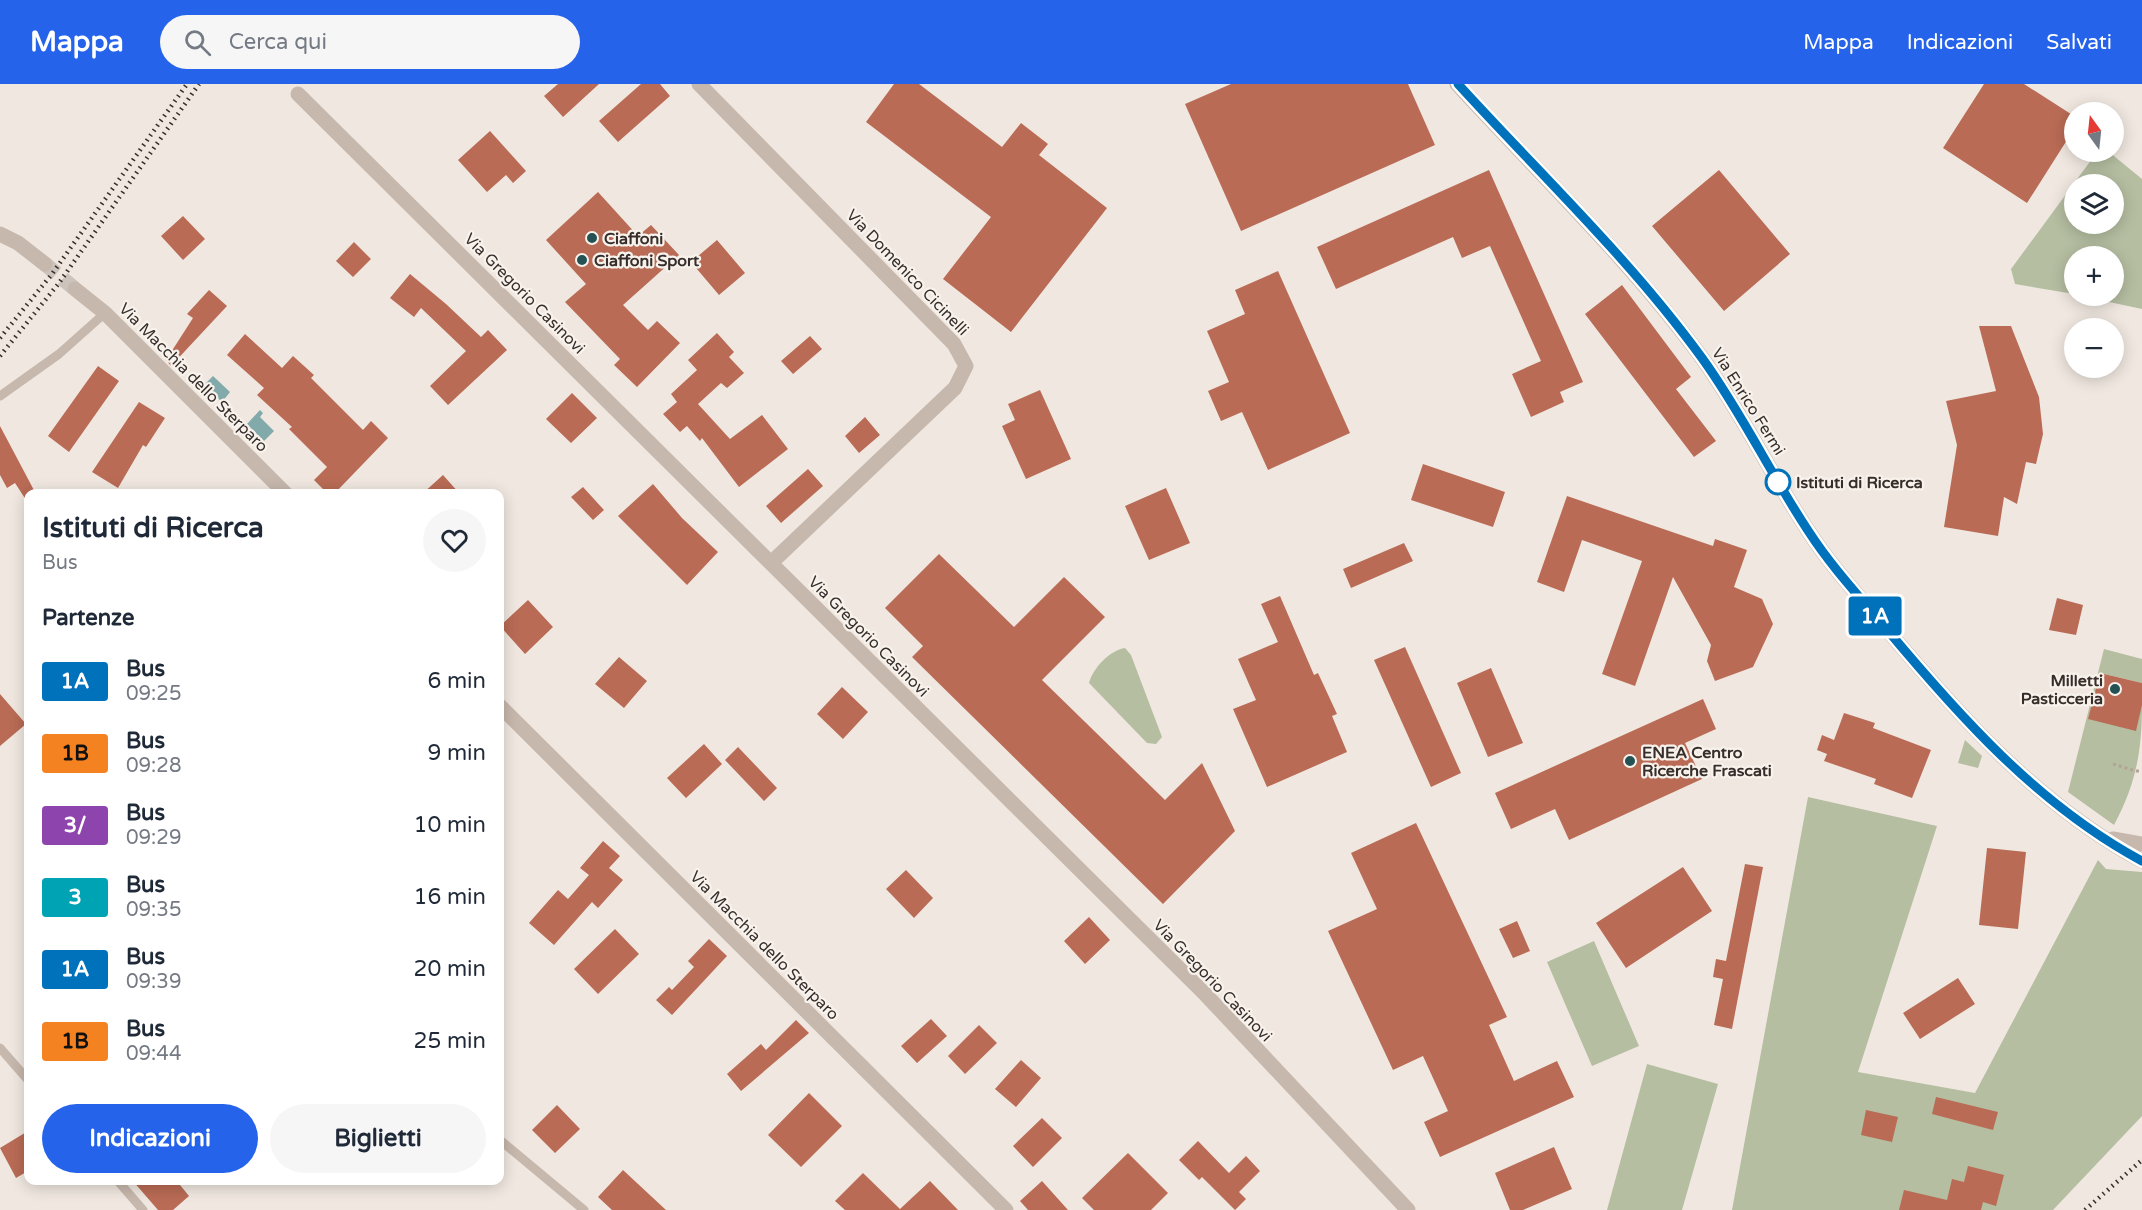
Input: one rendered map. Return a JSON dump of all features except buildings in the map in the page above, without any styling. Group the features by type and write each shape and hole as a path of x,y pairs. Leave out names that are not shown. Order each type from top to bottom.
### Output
{"street":[{"name":"Via Domenico Cicinelli","path":"699,84 954,344 966,366 955,388 771,563"},
{"name":"Via Enrico Fermi","path":"1457,84 1606,242 1686,337 1719,383 1817,545 1916,665 1997,752 2075,820 2093,834 2142,861"},
{"name":"Via Gregorio Casinovi","path":"298,94 1206,995 1408,1210"},
{"path":"0,234 18,243 45,264"},
{"name":"Via Macchia dello Sterparo","path":"75,289 105,313 281,489"},
{"name":"Via Macchia dello Sterparo","path":"504,710 1006,1210"},
{"name":"Via Enrico Fermi","path":"2075,820 2108,837 2142,844"}],"lane":[{"path":"0,396 59,354 105,313"},
{"path":"0,1048 24,1075"},
{"path":"504,1143 584,1210"},
{"path":"121,1185 143,1210"}],"path":[{"path":"2113,764 2142,771"}],"green space":[{"path":"2090,162 2121,162 2142,179 2142,309 2124,305 2124,246 2064,246 2064,292 2015,284 2011,269 2064,197 2064,234 2124,234 2124,174 2081,174"},
{"path":"1125,648 1131,655 1162,737 1156,744 1147,743 1089,683 1094,671 1103,661 1119,649"},
{"path":"2104,649 2142,659 2142,683 2100,673 2089,718 2142,705 2141,737 2133,781 2114,825 2068,792"},
{"path":"1965,740 1982,756 1978,768 1958,763"},
{"path":"1808,797 1937,826 1858,1072 1975,1093 2098,860 2106,869 2142,872 2142,1116 2053,1210 1732,1210"},
{"path":"1594,941 1639,1046 1592,1066 1547,962"},
{"path":"1647,1064 1718,1084 1682,1210 1607,1210"}],"water":[{"path":"213,376 230,392 222,402 204,385"},
{"path":"260,410 263,413 260,417 274,431 264,441 247,424"}],"tunnel":[{"path":"45,264 75,289"}],"railway":[{"path":"0,338 52,274 187,84"},
{"path":"0,356 59,283 199,84"},
{"path":"2085,1210 2142,1160"}],"bus line":[{"name":"1A","path":"1458,84 1606,242 1686,337 1719,383 1817,545 1916,665 1997,752 2044,795 2093,834 2142,861"}],"place":[{"name":"Ciaffoni","path":"592,238"},
{"name":"Ciaffoni Sport","path":"582,260"},
{"name":"Istituti di Ricerca","path":"1778,482"},
{"name":"Milletti Pasticceria","path":"2115,689"},
{"name":"ENEA Centro Ricerche Frascati","path":"1630,761"}]}
